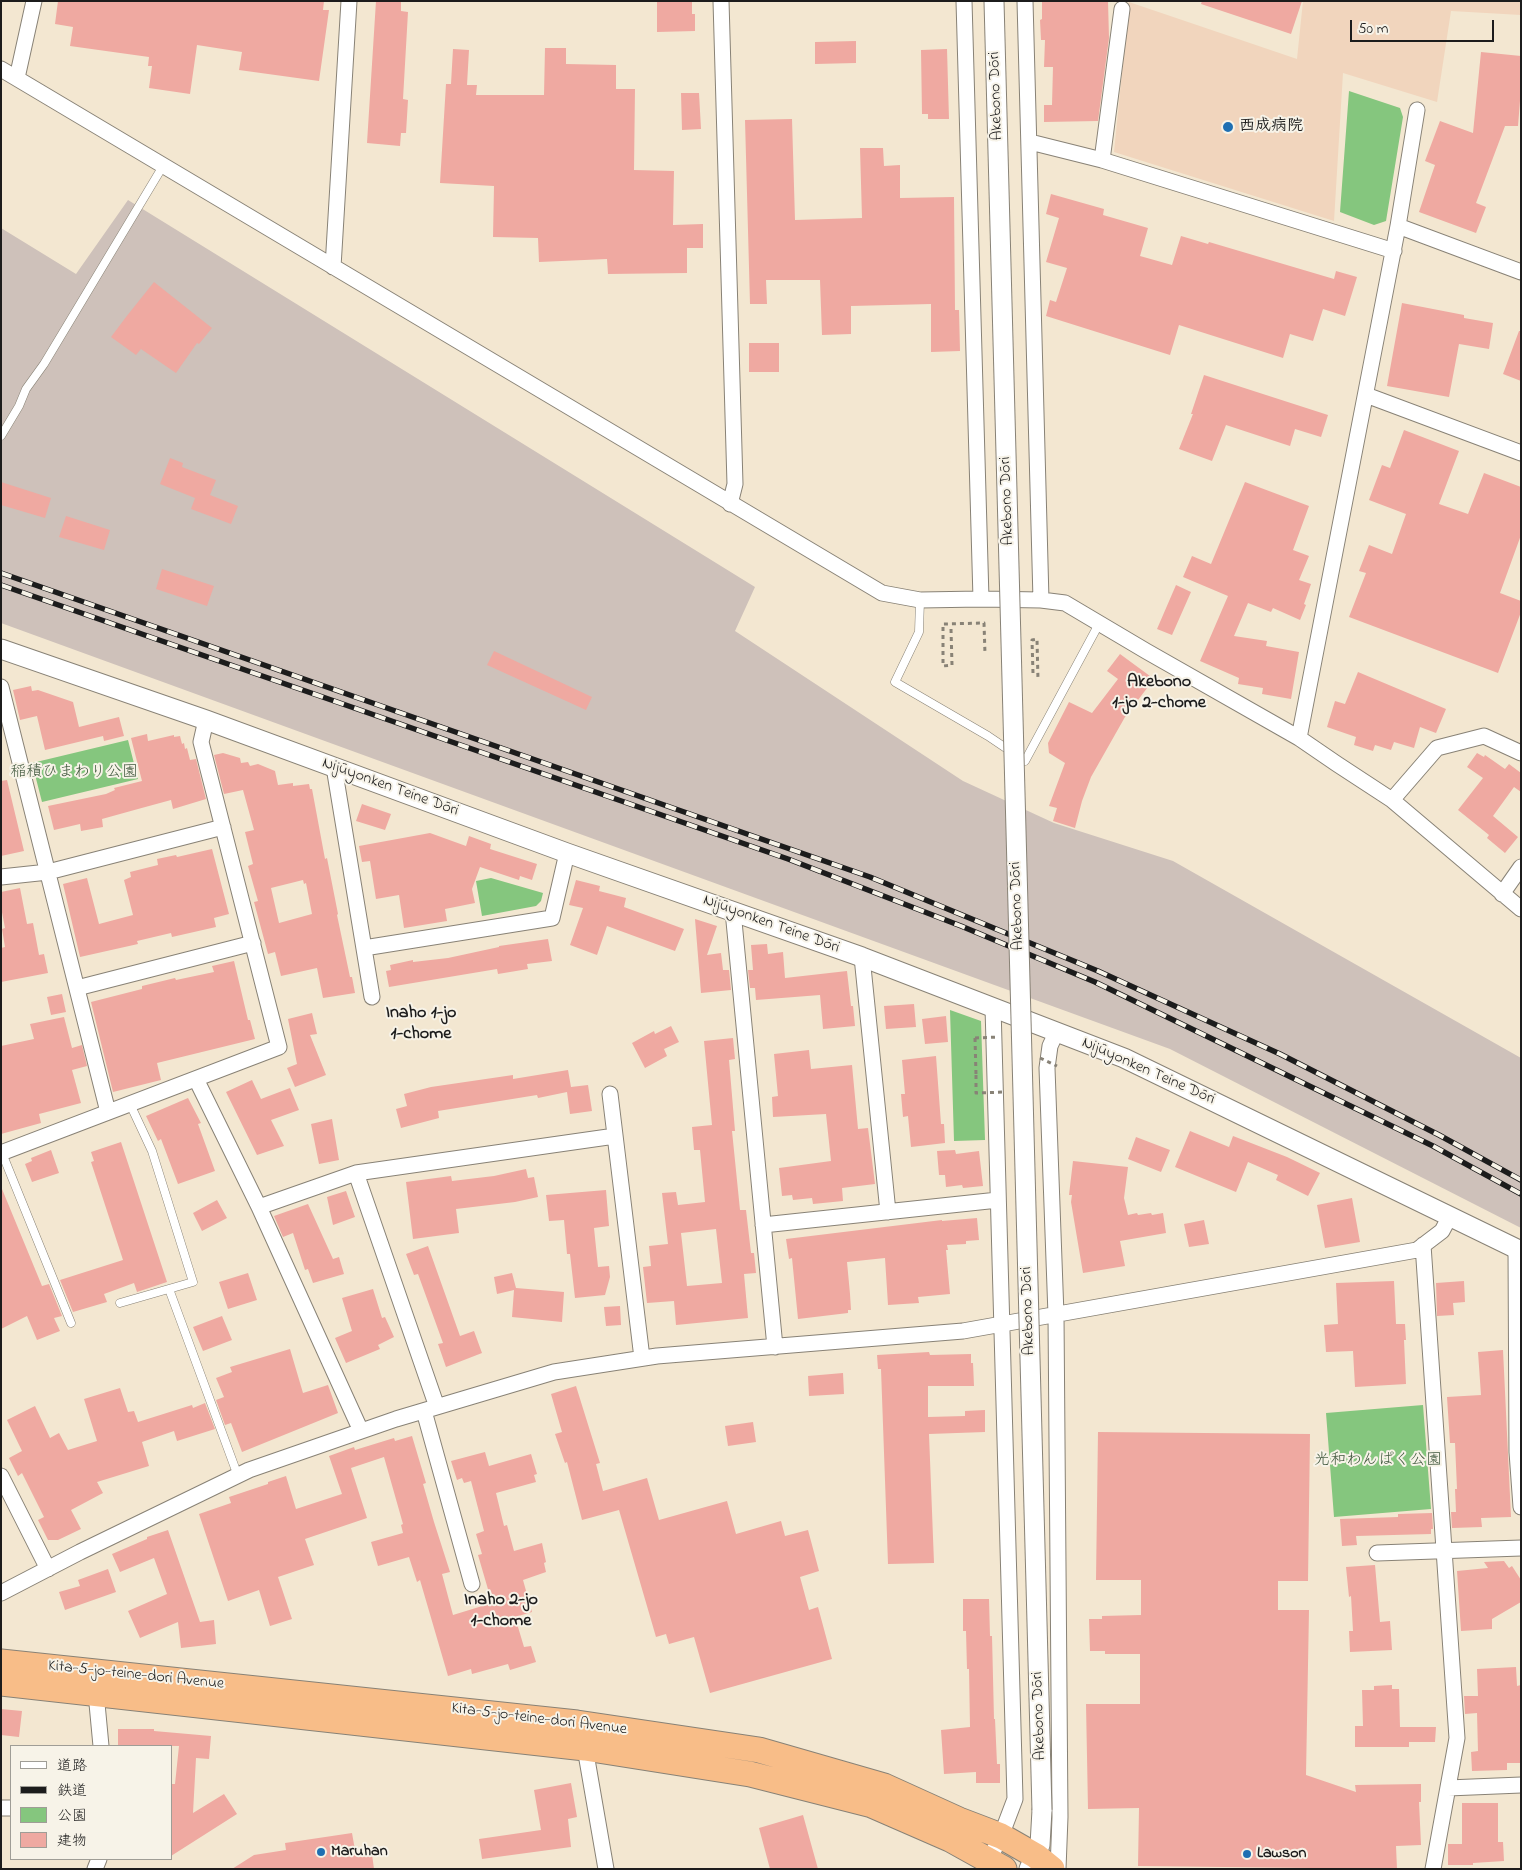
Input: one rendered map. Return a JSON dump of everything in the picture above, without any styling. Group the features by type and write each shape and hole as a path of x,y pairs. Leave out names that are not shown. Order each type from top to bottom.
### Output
{"highway":[{"name":"Kita-5-jo-teine-dori Avenue","path":"1,1662 577,1723 759,1750 884,1786 959,1820 1001,1836 1039,1865"},
{"name":"Kita-5-jo-teine-dori Avenue","path":"1,1683 585,1748 750,1774 872,1805 950,1839 996,1864"}],"street":[{"path":"16,78 34,1"},
{"path":"333,268 349,1"},
{"path":"721,1 735,484 730,504"},
{"path":"964,1 981,599"},
{"name":"Akebono Dōri","path":"994,1 1042,1810 1039,1865"},
{"path":"1025,1 1041,600"},
{"path":"1102,160 1122,9"},
{"path":"1,69 882,593 920,600 1041,600 1065,603 1100,622 1146,651 1299,738 1392,800 1521,909"},
{"path":"1299,738 1394,251 1417,110"},
{"path":"1030,142 1102,160 1394,251"},
{"path":"1398,226 1521,272"},
{"path":"1366,395 1521,453"},
{"name":"Nijūyonken Teine Dōri","path":"2,653 206,720 567,853 862,957 1056,1031 1124,1058 1518,1250"},
{"path":"1,687 108,1112"},
{"path":"1,1153 279,1047 201,742 206,720"},
{"path":"1392,800 1437,748 1484,736 1521,753"},
{"path":"334,768 372,997"},
{"path":"1,877 48,872 223,827"},
{"path":"364,948 552,918 567,853"},
{"path":"1502,894 1521,867"},
{"path":"733,911 775,1347"},
{"path":"77,988 253,944"},
{"path":"862,957 888,1212"},
{"path":"993,1007 1014,1799 1001,1836 996,1864"},
{"path":"1056,1031 1050,1046 1047,1068 1056,1315 1060,1818 1058,1869"},
{"path":"196,1079 258,1207 361,1431"},
{"path":"610,1094 642,1358"},
{"path":"258,1207 356,1173 615,1136"},
{"path":"356,1173 431,1409 472,1584"},
{"path":"763,1225 998,1200"},
{"path":"1,1592 238,1476 361,1431 554,1372 642,1358 963,1332 1417,1250 1442,1230 1450,1216"},
{"path":"1423,1245 1457,1738 1433,1869"},
{"path":"1518,1250 1521,1507"},
{"path":"1,1476 48,1569"},
{"path":"1377,1553 1521,1548"},
{"path":"96,1693 101,1745"},
{"path":"585,1748 606,1869"},
{"path":"1448,1788 1521,1785"}],"lane":[{"path":"1,436 19,406 26,389 44,364 163,166"},
{"path":"920,600 919,632 895,682 988,736 1025,761 1100,622"},
{"path":"120,1303 192,1282 152,1151 130,1104"},
{"path":"1,1153 71,1324"},
{"path":"170,1289 238,1476"}],"path":[{"path":"951,629 952,665 944,666 943,624 984,623 985,654"},
{"path":"1033,678 1032,640 1037,639 1038,680"},
{"path":"999,1037 975,1038 976,1093 1008,1092"},
{"path":"1040,1058 1057,1066"}],"shaded area":[{"name":"西成病院","path":"1303,1 1521,1 1521,15 1451,11 1437,102 1343,73 1334,221 1114,152 1129,2 1297,59"},
{"path":"128,200 755,587 735,631 963,781 1054,823 1173,861 1521,1058 1521,1228 1170,1049 1,623 1,228 76,274"}],"green space":[{"path":"1349,91 1400,108 1403,117 1386,221 1374,225 1340,212"},
{"name":"稲積ひまわり公園","path":"128,740 138,779 42,802 32,763"},
{"path":"491,878 543,893 541,901 536,906 482,916 476,881"},
{"path":"950,1010 981,1021 985,1140 954,1141"},
{"name":"光和わんぱく公園","path":"1423,1405 1431,1509 1334,1517 1326,1413"}],"building":[{"path":"58,1 324,1 323,10 329,10 319,81 239,70 242,52 197,45 190,94 149,88 152,66 148,66 149,57 70,46 73,27 55,24"},
{"path":"376,1 401,1 401,11 408,12 403,99 408,100 406,133 401,133 400,146 367,143"},
{"path":"657,1 692,1 692,14 695,14 695,31 657,32"},
{"path":"1042,1 1108,1 1109,38 1098,121 1044,122 1044,105 1052,105 1053,67 1044,67 1045,40 1041,40 1040,20 1042,19"},
{"path":"1202,1 1302,1 1291,34 1201,4"},
{"path":"856,41 856,63 815,64 815,42"},
{"path":"545,48 566,48 566,64 616,65 616,89 635,89 634,170 674,171 673,225 703,224 703,248 687,248 687,273 608,274 607,259 539,262 538,238 493,237 494,186 440,183 446,84 451,84 453,49 469,50 467,85 477,85 476,95 544,95"},
{"path":"947,49 949,119 928,119 928,114 922,114 921,50"},
{"path":"1481,52 1521,56 1521,88 1518,126 1505,126 1476,203 1486,207 1476,233 1419,212 1435,165 1425,161 1440,121 1473,133"},
{"path":"681,93 699,93 701,129 682,130"},
{"path":"792,119 795,220 862,218 860,148 883,148 884,166 900,165 900,198 954,197 955,310 959,310 960,351 931,352 931,304 851,306 851,334 822,335 820,280 766,280 767,304 750,304 745,120"},
{"path":"1051,194 1104,209 1103,215 1148,228 1140,256 1172,265 1181,236 1208,244 1209,242 1334,279 1336,271 1357,277 1345,316 1323,309 1313,341 1290,334 1283,358 1179,325 1170,355 1046,316 1050,300 1056,302 1067,268 1046,262 1059,218 1046,214"},
{"path":"154,282 212,328 199,344 197,343 176,373 141,349 136,355 111,337"},
{"path":"1402,303 1464,315 1464,318 1493,323 1489,349 1459,344 1449,397 1387,386"},
{"path":"1519,331 1521,331 1521,381 1503,374"},
{"path":"749,343 779,343 779,372 749,372"},
{"path":"1204,375 1328,415 1321,437 1295,429 1290,446 1226,425 1212,461 1179,449 1193,414 1191,414"},
{"path":"1404,430 1459,451 1439,504 1468,514 1484,473 1521,487 1521,535 1500,593 1521,601 1521,612 1498,673 1349,617 1366,573 1359,571 1369,545 1392,554 1406,514 1369,500 1382,465 1390,468"},
{"path":"170,458 183,463 182,467 216,480 210,495 238,506 231,524 191,509 195,498 160,484"},
{"path":"1,482 51,498 45,518 1,505"},
{"path":"1245,482 1309,506 1293,550 1309,556 1299,580 1311,584 1300,620 1273,608 1271,612 1248,603 1234,636 1267,641 1266,646 1299,652 1291,699 1262,694 1263,688 1238,684 1239,678 1200,661 1228,596 1183,577 1192,556 1211,564"},
{"path":"66,516 110,530 104,550 59,537"},
{"path":"162,569 214,586 207,606 156,589"},
{"path":"1176,585 1191,592 1172,635 1157,629"},
{"path":"494,651 592,697 586,710 487,665"},
{"path":"1120,654 1154,679 1125,717 1091,777 1075,828 1053,821 1057,808 1049,806 1065,763 1049,753 1048,743 1069,702 1092,713 1118,679 1107,671"},
{"path":"1358,672 1446,709 1436,733 1420,727 1414,748 1394,742 1391,750 1375,745 1373,751 1354,745 1356,737 1327,727 1335,701 1345,704"},
{"path":"31,686 32,691 38,690 73,702 79,727 119,717 124,736 104,741 103,736 45,750 37,716 20,720 13,690"},
{"path":"147,734 148,741 174,735 174,737 180,736 182,744 184,743 185,749 187,748 190,760 196,759 206,799 173,809 171,800 102,819 103,827 81,831 80,824 54,830 48,806 106,794 115,790 114,788 142,781 131,738"},
{"path":"223,753 240,758 241,763 248,762 250,766 258,764 275,771 278,785 293,783 293,786 309,784 310,789 312,789 325,859 327,858 337,915 355,993 323,998 317,968 281,976 275,952 268,954 254,902 258,901 248,866 253,864 245,832 254,830 243,790 224,794 214,755","holes":["303,880 304,884 306,883 312,914 279,923 271,888"]},
{"path":"1477,753 1484,757 1485,755 1505,769 1509,764 1521,773 1521,792 1514,787 1493,816 1518,837 1505,853 1487,838 1489,835 1458,810 1483,778 1467,767"},
{"path":"7,780 24,851 1,856 1,781"},
{"path":"362,804 391,814 385,830 356,821"},
{"path":"430,833 466,846 469,836 491,844 490,849 537,864 532,880 520,876 519,880 480,867 472,889 475,903 445,909 447,921 404,928 399,895 376,899 370,861 362,862 359,846"},
{"path":"212,849 229,914 214,918 216,927 172,937 171,933 137,941 138,944 80,957 63,884 87,878 99,924 133,915 124,880 131,877 130,872 158,865 157,859 176,855 177,857"},
{"path":"576,880 600,886 599,891 626,898 624,907 684,929 675,951 607,926 597,955 570,945 583,908 569,905"},
{"path":"20,888 27,924 33,923 39,955 44,954 48,973 1,982 1,948 5,947 2,929 5,928 1,907 1,892"},
{"path":"695,919 717,926 707,955 721,953 723,970 729,970 731,990 701,993"},
{"path":"548,939 552,961 527,964 528,969 498,974 497,969 389,987 386,971 391,970 390,965 413,960 413,962 448,958 499,946"},
{"path":"767,944 768,954 783,952 785,978 847,971 855,1026 823,1029 820,995 756,1000 755,988 750,988 748,970 753,970 751,945"},
{"path":"234,961 248,1020 250,1020 255,1039 157,1063 161,1080 113,1092 91,1002 142,989 142,986 175,978 176,980 214,972 212,966"},
{"path":"62,994 66,1012 51,1015 47,997"},
{"path":"914,1004 916,1027 886,1029 884,1006"},
{"path":"312,1013 317,1034 310,1035 326,1075 295,1087 287,1068 297,1064 288,1019"},
{"path":"946,1016 948,1042 925,1044 922,1019"},
{"path":"64,1017 72,1048 82,1045 87,1066 72,1070 81,1103 39,1114 41,1123 1,1134 1,1046 34,1039 30,1024"},
{"path":"671,1026 679,1042 664,1049 667,1056 645,1068 632,1043 654,1031 655,1034"},
{"path":"733,1038 735,1059 729,1060 735,1131 732,1131 740,1210 746,1210 751,1253 754,1253 756,1273 744,1274 748,1318 676,1325 674,1301 647,1303 643,1267 651,1266 649,1246 668,1244 662,1193 676,1192 678,1205 705,1202 700,1150 694,1150 692,1127 712,1125 704,1041","holes":["716,1229 722,1283 687,1286 681,1233"]},
{"path":"809,1050 811,1069 852,1065 858,1129 868,1128 875,1184 842,1188 843,1201 813,1204 812,1198 793,1200 792,1195 782,1196 779,1168 831,1161 826,1114 773,1117 772,1097 778,1096 774,1054"},
{"path":"936,1056 941,1124 944,1124 945,1143 911,1147 908,1116 903,1117 901,1094 905,1094 902,1060"},
{"path":"568,1070 571,1087 588,1085 592,1111 570,1114 567,1092 538,1098 537,1095 438,1111 439,1118 401,1128 396,1109 407,1106 404,1094 431,1087 513,1075 513,1079"},
{"path":"252,1080 261,1099 290,1088 299,1110 271,1120 284,1146 257,1155 226,1092"},
{"path":"188,1098 201,1123 198,1124 215,1171 178,1184 161,1139 158,1141 146,1116"},
{"path":"332,1119 339,1160 319,1164 311,1124"},
{"path":"1190,1131 1229,1147 1233,1136 1287,1157 1320,1173 1308,1196 1276,1180 1278,1175 1248,1162 1236,1192 1175,1167"},
{"path":"1136,1137 1170,1150 1161,1172 1128,1159"},
{"path":"121,1142 167,1282 137,1292 134,1283 104,1294 107,1302 73,1312 60,1280 123,1260 91,1162 94,1161 91,1152"},
{"path":"51,1150 59,1173 32,1182 25,1164 32,1161 31,1158"},
{"path":"955,1150 956,1154 979,1151 983,1186 963,1188 962,1185 946,1187 945,1175 939,1175 937,1151"},
{"path":"1073,1161 1128,1167 1124,1198 1128,1215 1163,1213 1166,1233 1120,1241 1125,1266 1083,1273 1071,1202 1072,1195 1069,1195"},
{"path":"526,1169 528,1178 534,1177 538,1197 515,1202 456,1209 459,1233 413,1239 406,1182 451,1176 452,1181 494,1176"},
{"path":"2,1189 42,1286 49,1284 62,1316 54,1318 60,1331 37,1340 27,1316 1,1329"},
{"path":"606,1190 609,1226 594,1228 598,1267 609,1266 610,1277 605,1295 575,1298 570,1254 567,1254 564,1220 549,1221 546,1195"},
{"path":"346,1191 355,1217 333,1225 327,1197"},
{"path":"1352,1198 1360,1242 1325,1248 1317,1205"},
{"path":"217,1200 227,1218 202,1231 193,1213"},
{"path":"308,1204 333,1259 339,1257 344,1274 313,1283 308,1269 305,1270 293,1233 283,1237 274,1216"},
{"path":"977,1218 979,1240 966,1241 966,1244 947,1245 950,1294 918,1297 919,1303 888,1305 885,1258 847,1262 851,1310 848,1310 848,1313 798,1319 792,1258 789,1259 786,1239 942,1220"},
{"path":"1204,1220 1209,1244 1189,1247 1184,1224"},
{"path":"428,1246 460,1336 474,1331 482,1353 446,1367 438,1344 443,1343 418,1274 414,1275 406,1254"},
{"path":"248,1273 257,1300 228,1309 219,1282"},
{"path":"512,1273 516,1288 564,1292 562,1322 512,1317 514,1290 497,1294 494,1277"},
{"path":"1394,1281 1396,1324 1405,1324 1406,1384 1355,1387 1353,1351 1326,1352 1324,1325 1338,1324 1336,1283"},
{"path":"1464,1281 1465,1302 1453,1303 1454,1315 1437,1316 1436,1283"},
{"path":"373,1289 382,1318 385,1317 394,1337 378,1345 380,1349 346,1363 335,1338 352,1331 342,1298"},
{"path":"620,1306 621,1325 606,1326 604,1307"},
{"path":"222,1316 232,1340 203,1351 193,1327"},
{"path":"290,1349 303,1393 328,1385 338,1413 242,1452 231,1423 225,1425 216,1400 224,1397 216,1378 232,1372 230,1367"},
{"path":"1503,1350 1511,1517 1481,1518 1482,1527 1452,1528 1451,1512 1456,1512 1455,1489 1457,1489 1455,1443 1450,1443 1447,1397 1481,1395 1478,1352"},
{"path":"929,1352 930,1355 971,1354 974,1386 928,1386 928,1417 965,1416 965,1411 985,1410 985,1432 929,1434 934,1563 888,1564 881,1369 878,1369 877,1355"},
{"path":"843,1373 844,1394 809,1396 808,1376"},
{"path":"576,1386 600,1463 596,1464 603,1491 647,1478 659,1520 727,1501 736,1534 781,1521 785,1536 808,1530 819,1571 800,1577 809,1610 818,1607 832,1659 710,1693 694,1637 669,1644 666,1634 656,1637 619,1510 582,1520 567,1462 565,1463 555,1434 562,1432 551,1394"},
{"path":"120,1388 128,1412 134,1411 138,1422 192,1405 193,1408 205,1403 215,1429 177,1441 174,1431 142,1442 149,1466 97,1482 103,1493 71,1510 81,1529 58,1540 48,1540 38,1520 44,1517 22,1473 18,1476 9,1458 22,1451 7,1420 35,1406 50,1438 59,1433 68,1450 97,1441 84,1399"},
{"path":"753,1422 756,1442 728,1446 725,1426"},
{"path":"1098,1432 1310,1434 1308,1581 1278,1581 1278,1610 1309,1610 1306,1775 1356,1792 1355,1785 1421,1784 1421,1802 1419,1802 1421,1845 1396,1846 1397,1869 1138,1866 1139,1808 1088,1809 1086,1704 1140,1704 1140,1654 1105,1654 1105,1651 1090,1651 1089,1619 1102,1619 1102,1616 1141,1615 1141,1580 1096,1580"},
{"path":"412,1436 426,1483 423,1484 450,1572 442,1574 453,1615 492,1603 478,1555 482,1554 476,1534 484,1531 471,1481 464,1483 462,1478 457,1480 451,1461 485,1452 489,1466 531,1454 537,1474 534,1475 536,1482 496,1493 504,1526 507,1525 514,1551 542,1543 546,1572 523,1580 532,1612 515,1617 524,1647 531,1646 536,1662 510,1670 508,1664 472,1674 471,1669 448,1676 420,1580 417,1582 409,1557 378,1566 371,1542 403,1533 401,1525 403,1524 384,1457 351,1468 367,1518 305,1539 314,1565 278,1577 292,1619 270,1626 259,1590 228,1601 199,1514 231,1503 229,1497 286,1476 296,1509 342,1494 329,1456 354,1447 355,1450 394,1438 395,1441"},
{"path":"1432,1513 1433,1529 1431,1529 1431,1534 1356,1536 1357,1545 1342,1546 1340,1519 1398,1517 1398,1514"},
{"path":"168,1530 200,1622 214,1620 216,1644 181,1648 178,1622 140,1638 128,1611 167,1594 154,1558 120,1572 112,1554 147,1539 147,1537"},
{"path":"1504,1561 1509,1568 1512,1566 1521,1580 1521,1602 1492,1619 1492,1629 1461,1631 1457,1571 1488,1568 1484,1562"},
{"path":"1375,1565 1380,1622 1390,1621 1392,1650 1350,1652 1349,1631 1353,1631 1351,1596 1349,1597 1346,1567"},
{"path":"108,1569 116,1592 65,1610 59,1592 80,1586 78,1580"},
{"path":"963,1599 989,1599 994,1719 997,1764 1000,1764 1000,1783 976,1783 976,1772 944,1774 941,1730 970,1727 969,1669 967,1669 966,1631 963,1631"},
{"path":"1516,1667 1517,1686 1521,1685 1521,1763 1507,1763 1507,1770 1472,1771 1471,1752 1478,1751 1477,1713 1465,1714 1464,1696 1478,1696 1477,1669"},
{"path":"1392,1685 1392,1689 1399,1689 1400,1727 1436,1727 1435,1742 1409,1742 1409,1747 1355,1747 1355,1726 1363,1726 1362,1690 1374,1690 1374,1686"},
{"path":"1,1709 22,1711 19,1737 1,1735"},
{"path":"118,1729 154,1729 154,1731 211,1736 209,1759 196,1758 193,1813 224,1794 237,1814 172,1855 172,1784 175,1784 179,1746 118,1745"},
{"path":"571,1783 577,1817 568,1819 571,1847 482,1859 479,1839 541,1830 534,1790"},
{"path":"1462,1803 1498,1803 1498,1842 1503,1842 1504,1861 1473,1863 1473,1865 1448,1865 1448,1844 1462,1844"},
{"path":"803,1815 818,1869 770,1869 759,1828"},
{"name":"Maruhan","path":"352,1833 355,1850 371,1847 374,1869 232,1869 254,1855 286,1850 285,1843"}],"railway":[{"path":"1,573 870,877 1098,971 1280,1054 1439,1135 1521,1180"},
{"path":"1,585 788,859 961,926 1095,982 1433,1146 1521,1194"}],"place":[{"name":"西成病院","path":"1228,127"},
{"name":"Maruhan","path":"321,1852"},
{"name":"Lawson","path":"1247,1854"}],"district":[{"name":"Akebono 1-jo 2-chome","path":"1159,693"},
{"name":"Inaho 1-jo 1-chome","path":"421,1024"},
{"name":"Inaho 2-jo 1-chome","path":"501,1611"}]}
